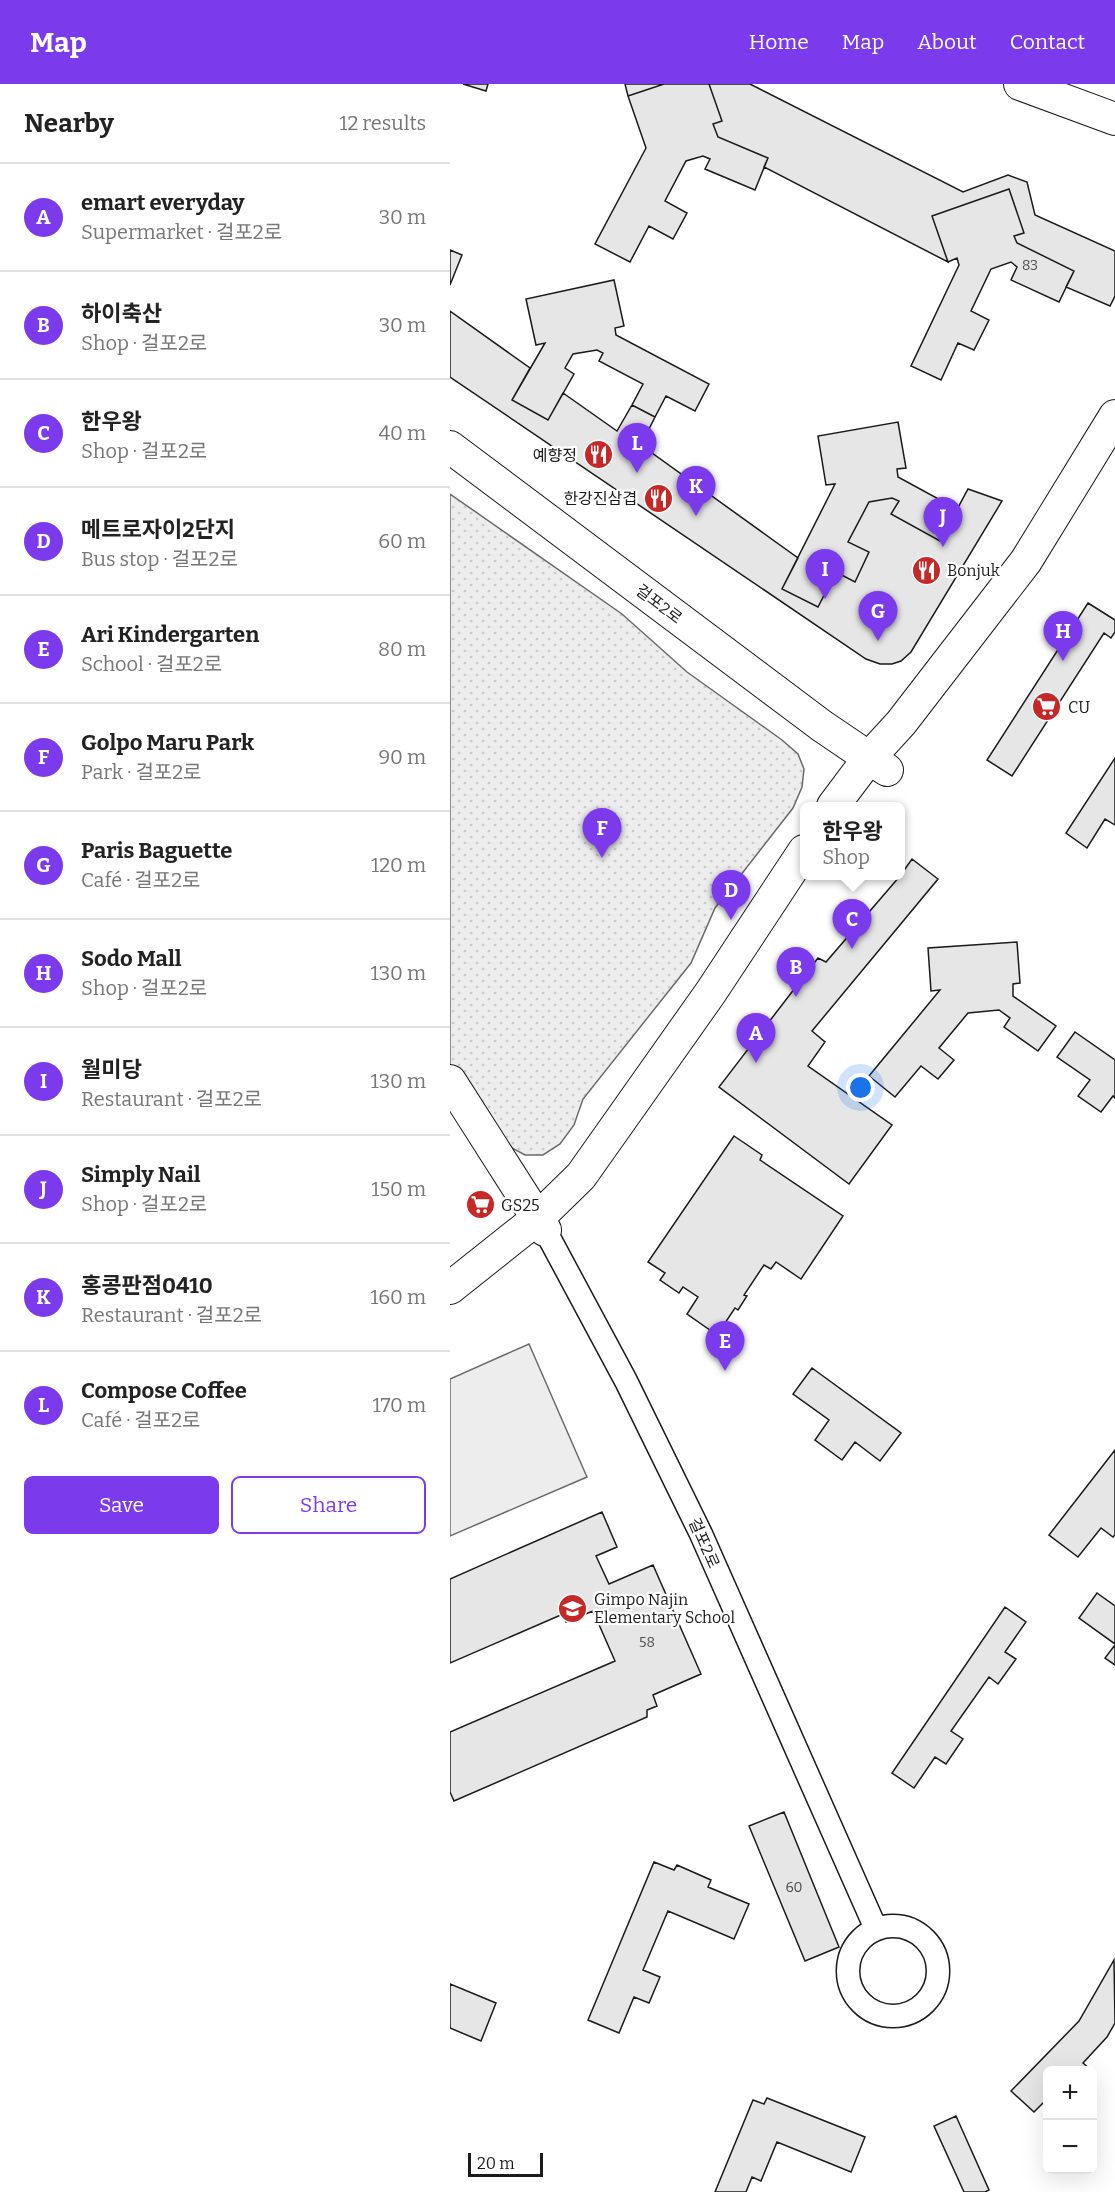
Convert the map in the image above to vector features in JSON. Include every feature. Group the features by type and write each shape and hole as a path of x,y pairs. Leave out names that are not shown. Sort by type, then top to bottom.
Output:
{"street":[{"path":"1020,84 1115,119"},
{"path":"859,802 902,723 1026,561 1115,416"},
{"path":"838,802 878,764 918,732 1034,574 1115,444"},
{"name":"걸포2로","path":"450,447 822,726 878,764"},
{"path":"450,1304 542,1224 581,1176 711,992 800,857"},
{"path":"450,1288 542,1224 563,1217 594,1183 804,880"},
{"name":"걸포2로","path":"450,1081 542,1224 626,1381 701,1534 876,1929"},
{"path":"891,1926 907,1928 921,1936 932,1947 937,1962 938,1977 933,1992 924,2005 910,2013 895,2017 879,2014 865,2007 856,1997 850,1985 848,1972 852,1953 864,1936 876,1929 891,1926"}],"shaded area":[{"path":"450,494 622,614 687,672 782,740 798,754 804,769 802,787 793,808 715,908 691,963 583,1099 574,1125 560,1144 543,1155 525,1155 510,1147 450,1073"},
{"path":"529,1344 587,1477 450,1536 450,1379"}],"building":[{"path":"463,84 488,84 486,91"},
{"path":"625,84 664,84 628,96"},
{"path":"664,84 709,84 722,121 713,124 718,137 768,158 755,190 705,169 710,159 703,156 686,161 665,201 687,213 673,239 649,226 630,262 595,244 646,148 628,96"},
{"path":"709,84 750,84 963,192 1008,175 1027,182 1035,215 1115,251 1115,296 1110,306 1066,287 1074,271 1017,243 1014,236 1024,233 1009,189 932,216 948,262 764,167 768,158 718,137 713,124 722,121"},
{"path":"1009,189 1024,233 1014,236 1017,243 1074,271 1059,302 1011,280 1017,267 1011,262 991,269 971,311 989,320 974,350 958,343 941,380 911,366 959,265 957,258 948,262 932,216"},
{"path":"450,250 462,255 450,285"},
{"path":"614,280 624,326 615,328 616,335 709,384 695,411 666,396 655,417 632,405 643,384 599,361 603,353 597,350 573,354 565,368 574,374 548,420 512,400 545,343 536,345 526,299"},
{"path":"450,311 530,368 512,400 548,420 563,393 617,431 632,405 655,417 641,445 798,558 782,589 818,607 836,572 855,582 869,552 848,542 869,502 892,498 899,501 891,514 940,541 968,489 1002,501 911,652 901,661 880,664 866,659 450,377"},
{"path":"898,422 906,468 897,469 898,477 957,509 940,541 891,514 899,501 892,498 869,502 848,542 869,552 855,582 836,572 818,607 782,589 835,484 826,485 818,436"},
{"path":"1088,603 1115,620 1115,632 1111,638 1104,633 1012,776 987,760"},
{"path":"1115,758 1115,825 1105,819 1087,848 1066,833"},
{"path":"912,859 938,879 812,1031 825,1042 808,1066 892,1125 849,1184 719,1087 818,958 826,962 897,880 905,880 905,869"},
{"path":"1017,942 1020,983 1013,984 1013,996 1056,1026 1038,1051 1004,1027 1010,1018 999,1010 968,1013 939,1048 954,1060 938,1079 921,1066 895,1097 869,1076 940,990 931,991 928,948"},
{"path":"1075,1032 1115,1060 1115,1098 1113,1096 1101,1112 1078,1096 1090,1080 1057,1057"},
{"path":"734,1136 762,1155 760,1160 843,1216 801,1279 776,1262 771,1269 764,1265 744,1295 747,1296 738,1310 735,1308 717,1335 687,1314 698,1297 683,1287 679,1293 660,1280 665,1273 648,1262"},
{"path":"812,1368 901,1433 880,1461 855,1442 842,1460 815,1440 829,1420 793,1394"},
{"path":"1115,1450 1115,1535 1113,1537 1101,1528 1078,1557 1049,1535"},
{"path":"602,1512 617,1547 596,1556 609,1584 653,1565 701,1674 653,1695 657,1706 647,1710 647,1717 454,1801 450,1792 450,1732 615,1661 593,1611 566,1622 563,1614 450,1663 450,1579"},
{"path":"1097,1593 1115,1606 1115,1644 1079,1618"},
{"path":"1005,1607 1026,1622 1005,1652 1016,1659 998,1684 989,1677 951,1731 963,1739 946,1764 935,1757 914,1788 892,1773"},
{"path":"1115,1645 1115,1665 1105,1658"},
{"path":"784,1812 839,1947 805,1961 749,1826"},
{"path":"654,1862 674,1870 677,1865 711,1880 708,1887 749,1904 734,1939 668,1911 643,1970 660,1977 649,2003 634,1997 619,2033 588,2020"},
{"path":"1114,1960 1115,2023 1107,2037 1083,2063 1086,2066 1043,2066 1043,2103 1034,2112 1011,2091 1079,2021"},
{"path":"450,1984 496,2003 481,2041 450,2028"},
{"path":"767,2098 865,2137 851,2172 777,2142 761,2181 752,2177 746,2192 715,2192 753,2100 764,2104"},
{"path":"956,2116 989,2190 985,2192 964,2192 934,2126"}],"place":[{"name":"예향정","path":"598,455"},
{"name":"Compose Coffee","path":"637,473"},
{"name":"한강진삼겹","path":"658,498"},
{"name":"홍콩판점0410","path":"696,516"},
{"name":"Simply Nail","path":"943,547"},
{"name":"Bonjuk","path":"926,570"},
{"name":"월미당","path":"825,599"},
{"name":"Paris Baguette","path":"878,641"},
{"name":"Sodo Mall","path":"1063,661"},
{"name":"CU","path":"1047,707"},
{"name":"Golpo Maru Park","path":"602,858"},
{"name":"메트로자이2단지","path":"731,920"},
{"name":"한우왕","path":"852,949"},
{"name":"하이축산","path":"796,997"},
{"name":"emart everyday","path":"756,1063"},
{"name":"GS25","path":"480,1205"},
{"name":"Ari Kindergarten","path":"725,1371"},
{"name":"Gimpo Najin Elementary School","path":"573,1608"}]}
